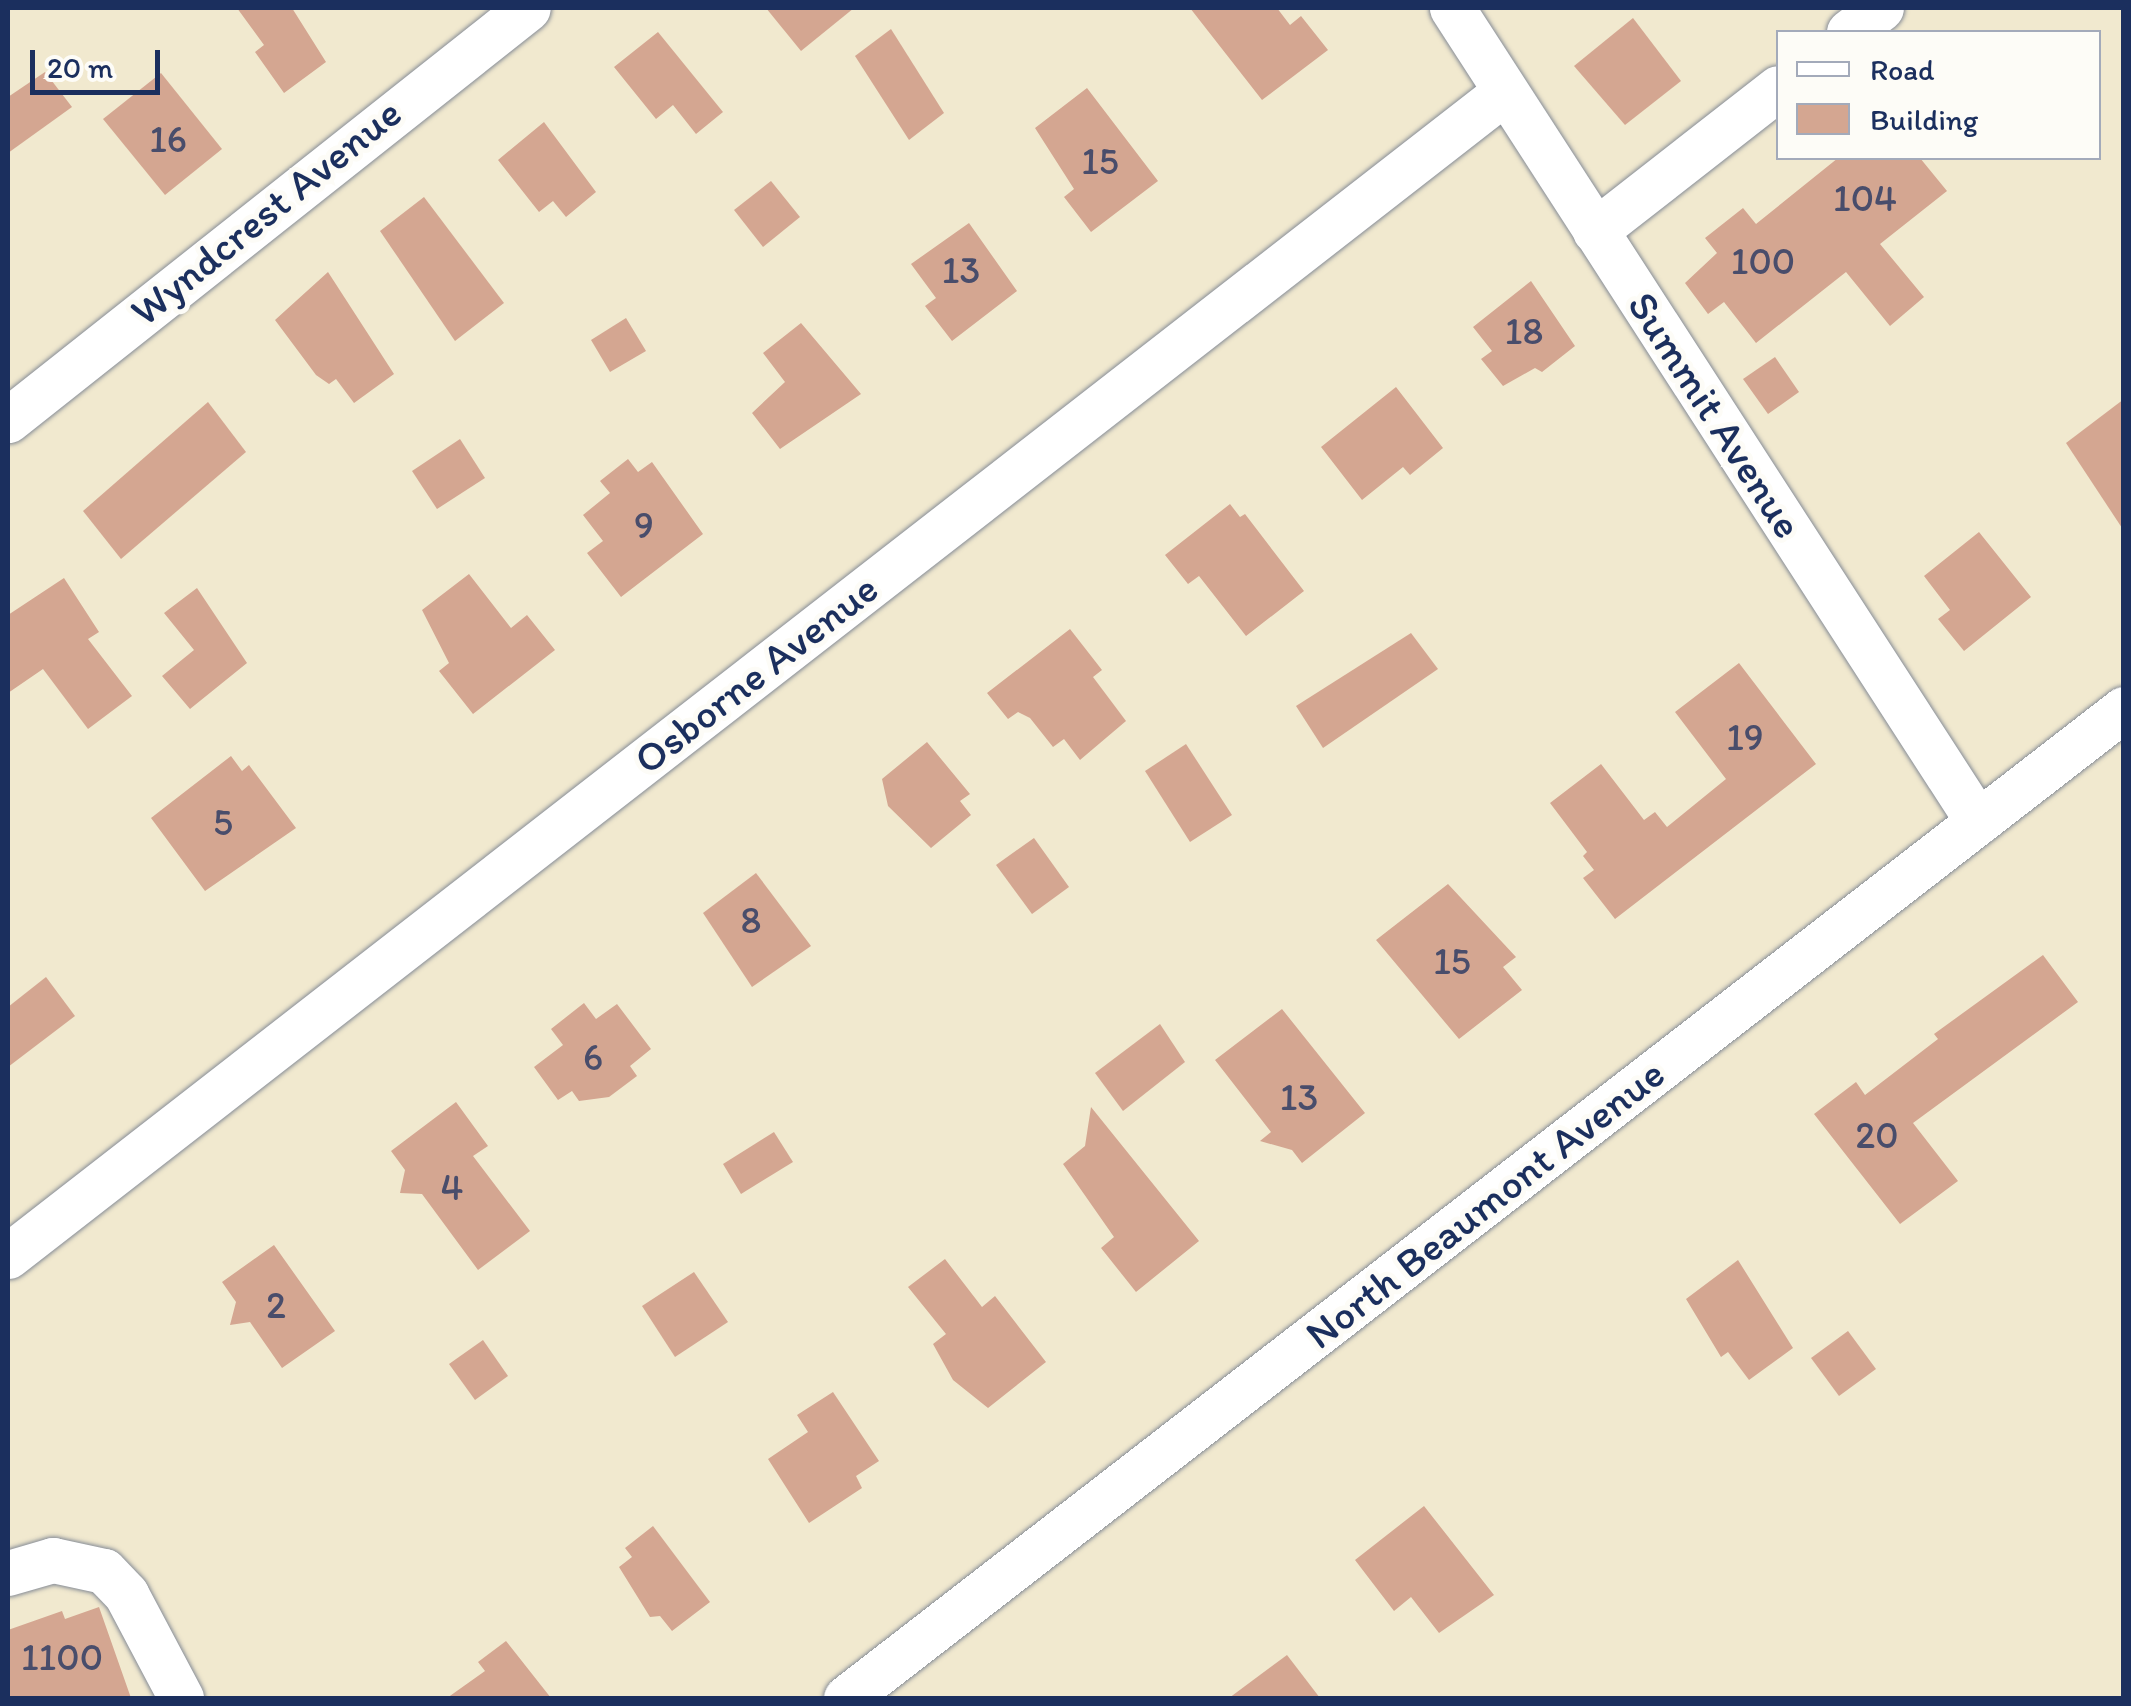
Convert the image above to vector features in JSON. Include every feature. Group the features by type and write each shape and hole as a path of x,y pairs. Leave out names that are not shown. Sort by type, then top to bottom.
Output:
{"street":[{"name":"Wyndcrest Avenue","path":"8,420 528,8"},
{"name":"Summit Avenue","path":"1452,8 1978,822"},
{"path":"1852,30 1881,8"},
{"path":"1596,231 1776,90"},
{"name":"Osborne Avenue","path":"8,1256 1505,92"},
{"name":"North Beaumont Avenue","path":"846,1698 2124,709"},
{"path":"8,1573 53,1560 80,1562 104,1571 126,1594 181,1698"}],"building":[{"path":"237,8 292,8 326,62 284,93 255,52 264,45"},
{"path":"766,8 854,8 801,51"},
{"path":"1190,8 1277,8 1290,25 1301,16 1328,50 1262,100"},
{"path":"1633,18 1681,81 1625,125 1574,66"},
{"path":"891,29 944,113 909,140 855,56"},
{"path":"658,32 723,112 696,134 673,105 656,119 614,67"},
{"path":"45,72 72,107 8,153 8,97"},
{"path":"161,73 222,149 165,195 103,119"},
{"path":"1087,88 1158,181 1091,232 1064,197 1074,189 1035,128"},
{"path":"544,122 596,192 566,217 553,201 539,212 498,160"},
{"path":"1836,160 1922,160 1947,191 1880,244 1924,297 1890,326 1846,272 1756,343 1724,302 1708,314 1685,283 1717,253 1705,238 1743,208 1756,224"},
{"path":"771,181 800,217 763,247 734,210"},
{"path":"424,197 504,303 455,341 380,231"},
{"path":"969,223 1017,291 952,341 925,306 936,298 911,264"},
{"path":"328,272 394,374 354,403 336,379 329,384 316,375 275,320"},
{"path":"1531,281 1575,346 1542,372 1535,368 1503,386 1481,359 1492,351 1473,327"},
{"path":"626,318 646,351 610,372 591,340"},
{"path":"801,323 861,394 780,449 752,413 785,382 763,353"},
{"path":"1775,357 1799,392 1768,414 1743,379"},
{"path":"1396,387 1443,448 1410,475 1403,467 1362,500 1321,447"},
{"path":"2124,399 2124,531 2066,443"},
{"path":"208,402 246,452 121,559 83,511"},
{"path":"460,439 485,478 437,509 412,471"},
{"path":"628,459 638,472 652,462 703,534 621,597 587,553 603,541 583,515 610,493 600,481"},
{"path":"1230,504 1240,517 1245,514 1304,591 1246,636 1199,576 1188,584 1165,555"},
{"path":"1979,532 2031,597 1964,651 1938,619 1950,610 1924,576"},
{"path":"469,574 511,628 527,615 555,650 473,714 439,671 449,663 422,610"},
{"path":"64,578 99,632 88,639 132,696 88,729 43,669 8,693 8,615"},
{"path":"197,588 247,663 190,709 162,676 194,650 164,613"},
{"path":"1070,629 1102,670 1093,677 1126,721 1080,760 1064,739 1053,747 1030,718 1018,712 1008,719 987,693"},
{"path":"1411,633 1438,669 1323,748 1296,706"},
{"path":"1739,663 1816,764 1615,919 1583,878 1594,870 1583,856 1587,852 1550,803 1601,764 1644,820 1655,812 1667,827 1726,779 1675,712"},
{"path":"927,742 970,794 960,801 971,815 931,848 888,806 882,779"},
{"path":"1186,744 1232,815 1190,842 1145,771"},
{"path":"231,756 242,771 249,765 296,828 205,891 151,818"},
{"path":"1034,838 1069,887 1032,914 996,865"},
{"path":"756,873 811,946 752,987 703,913"},
{"path":"1448,884 1516,957 1503,967 1522,990 1459,1039 1376,940"},
{"path":"2043,955 2078,1002 1913,1123 1958,1181 1900,1224 1814,1114 1856,1082 1865,1095 1938,1039 1934,1034"},
{"path":"46,977 75,1016 8,1067 8,1007"},
{"path":"584,1003 596,1019 617,1004 651,1049 630,1066 637,1076 609,1097 579,1101 572,1091 558,1100 534,1067 563,1045 551,1029"},
{"path":"1282,1009 1365,1113 1302,1163 1292,1150 1260,1141 1271,1132 1215,1060"},
{"path":"1160,1024 1185,1062 1123,1111 1095,1073"},
{"path":"456,1102 488,1146 473,1156 530,1231 478,1270 422,1194 400,1193 405,1170 391,1151"},
{"path":"1091,1107 1199,1241 1136,1292 1101,1248 1114,1237 1063,1164 1085,1146"},
{"path":"774,1132 793,1162 741,1194 723,1164"},
{"path":"274,1245 335,1331 282,1368 250,1322 230,1325 236,1302 222,1282"},
{"path":"945,1259 982,1307 995,1296 1046,1362 988,1408 953,1380 933,1344 946,1334 908,1287"},
{"path":"1738,1260 1793,1348 1749,1380 1728,1352 1721,1357 1686,1299"},
{"path":"694,1272 728,1322 675,1357 642,1306"},
{"path":"1848,1331 1876,1369 1839,1396 1811,1358"},
{"path":"483,1340 508,1376 475,1400 449,1364"},
{"path":"833,1392 879,1461 856,1476 862,1488 809,1523 768,1459 808,1432 797,1415"},
{"path":"1424,1506 1494,1595 1439,1633 1411,1597 1394,1611 1355,1560"},
{"path":"653,1526 710,1602 672,1631 660,1616 650,1617 619,1567 632,1557 625,1548"},
{"path":"99,1607 131,1698 8,1698 8,1630 62,1611 65,1619"},
{"path":"506,1641 551,1698 447,1698 485,1671 478,1662"},
{"path":"1287,1655 1320,1698 1229,1698"}]}
